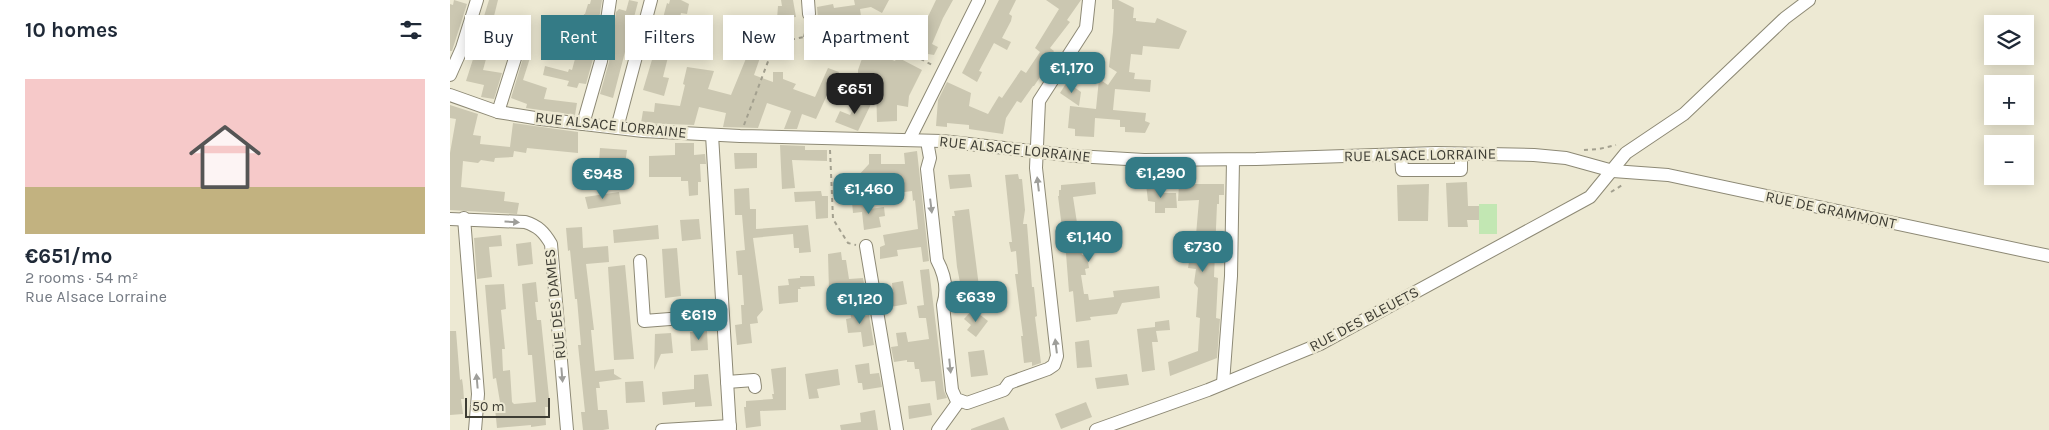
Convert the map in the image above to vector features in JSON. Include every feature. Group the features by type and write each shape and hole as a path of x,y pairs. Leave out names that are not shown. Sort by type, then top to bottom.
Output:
{"street":[{"path":"450,75 462,48 477,0"},
{"path":"583,124 601,61 610,0"},
{"path":"617,128 651,0"},
{"path":"808,0 809,14"},
{"path":"909,140 979,0"},
{"path":"927,141 930,158 927,169 937,260 943,271 946,294 943,305 952,390 959,401 966,403 1004,390 1009,383 1048,369 1056,361 1057,356 1036,168 1040,101 1086,28 1089,0"},
{"name":"RUE DES BLEUETS","path":"1096,430 1223,383 1320,344 1590,197 1626,153 1684,114 1785,18 1809,0"},
{"path":"498,112 515,60"},
{"name":"RUE ALSACE LORRAINE","path":"450,95 498,112 643,131 740,136 963,142 1076,156 1136,160 1233,160 1401,154 1566,158 1613,171"},
{"path":"662,430 730,428 712,135"},
{"path":"1223,383 1232,276 1233,160"},
{"name":"RUE DE GRAMMONT","path":"1613,171 1668,175 2049,256"},
{"path":"464,218 478,394 475,430"},
{"name":"RUE DES DAMES","path":"450,219 464,218 524,222 535,225 544,232 551,244 567,430"},
{"path":"866,246 897,430"},
{"path":"640,261 644,321 722,315"},
{"path":"727,382 754,380 755,387"},
{"path":"938,430 959,401"}],"path":[{"path":"740,136 775,43 804,37 818,45 849,41 893,44 944,71"},
{"path":"830,138 833,219 848,243 866,246"},
{"path":"1606,195 1630,181"}],"green space":[{"path":"1479,204 1497,204 1497,234 1479,234"}],"building":[{"path":"454,0 467,4 452,51 450,51 450,4 453,5"},
{"path":"489,0 498,0 494,15 484,15"},
{"path":"591,0 602,0 600,15 584,15 588,4 590,4"},
{"path":"629,0 638,2 635,15 625,15 625,52 613,98 600,94 609,60 615,60 616,12 619,9 626,11"},
{"path":"670,0 681,0 689,4 687,14 664,15 667,3 669,4"},
{"path":"781,0 793,0 796,17 794,17 794,15 777,15 778,6 782,6"},
{"path":"854,0 889,0 882,13 871,7 860,9 861,15 818,15 817,7 833,4 834,8 855,5"},
{"path":"936,0 953,0 932,44 938,47 934,55 928,54 928,17"},
{"path":"999,0 1016,0 1009,14 1012,16 1011,21 1002,38 1011,42 1007,50 994,43 979,71 982,72 977,82 962,73"},
{"path":"1046,0 1081,0 1067,20 1070,22 1050,48 1054,51 1050,57 1053,58 1021,103 1017,101 1006,118 1003,134 969,129 969,125 947,123 947,127 936,126 938,100 947,82 971,93 969,106 988,114 999,96 1002,98 1021,70 1026,73 1040,52 1035,48 1059,9"},
{"path":"1112,0 1118,0 1134,8 1133,18 1136,18 1136,21 1155,23 1157,18 1187,31 1179,49 1143,46 1142,55 1131,54 1129,72 1135,73 1134,79 1151,80 1150,92 1115,89 1113,110 1146,113 1145,121 1150,123 1145,133 1125,132 1125,127 1120,127 1120,120 1095,118 1094,137 1075,136 1075,129 1068,128 1070,106 1096,109 1099,79 1108,85 1117,72 1109,67 1113,32 1114,9 1112,9"},
{"path":"473,60 486,60 483,70 502,73 494,99 481,97 484,85 466,81"},
{"path":"522,60 529,60 523,80 547,88 544,99 577,103 575,115 526,108 527,104 511,98"},
{"path":"575,60 593,60 586,84 579,83 577,88 567,86 569,81 543,75 545,66 568,72 569,69 572,70"},
{"path":"652,60 667,60 663,77 669,78 664,96 643,90"},
{"path":"745,60 759,60 754,75 773,82 773,72 783,72 783,79 796,84 793,89 815,97 828,68 839,72 832,88 838,90 834,99 827,95 816,119 802,114 797,129 784,129 791,111 767,103 758,128 723,127 726,113 699,107 694,125 641,123 643,111 654,112 655,103 680,106 687,67 714,71 708,89 731,95"},
{"path":"862,60 903,60 922,70 909,96 908,107 897,105 897,121 877,122 876,83 864,78 858,73"},
{"path":"1067,82 1081,92 1079,106 1060,93"},
{"path":"860,97 872,102 858,131 835,122 840,111 850,115"},
{"path":"450,105 478,114 473,135 481,136 480,144 510,147 513,123 578,132 578,153 527,148 526,153 514,151 513,157 495,158 494,162 481,160 478,163 463,161 461,187 505,192 504,201 519,203 517,214 450,210 450,153 456,119 450,118"},
{"path":"675,143 694,143 694,155 705,154 706,164 700,164 701,182 698,182 698,195 689,196 688,181 681,181 681,177 649,177 649,156 675,155"},
{"path":"780,145 805,146 805,150 827,150 827,161 792,160 795,188 782,189"},
{"path":"600,148 627,150 625,165 599,162"},
{"path":"917,151 929,261 923,262 921,247 897,250 898,256 880,259 880,247 885,245 883,235 918,229 915,200 913,201 912,191 897,193 895,176 877,176 877,181 872,181 867,187 857,177 869,164 869,154 881,154 881,164 905,164 904,153"},
{"path":"734,153 757,153 757,168 735,169"},
{"path":"970,174 972,187 950,189 948,175"},
{"path":"1018,174 1019,179 1022,179 1025,210 1023,224 1027,224 1041,363 1032,366 1032,362 1024,363 1021,336 1023,336 1015,274 1018,274 1016,251 1011,252 1009,242 1012,242 1005,175"},
{"path":"1095,182 1096,194 1073,197 1082,255 1087,254 1089,268 1085,269 1086,275 1081,275 1084,294 1088,294 1089,300 1114,297 1113,291 1159,286 1160,298 1122,303 1117,314 1090,317 1091,320 1076,322 1073,291 1069,292 1064,228 1062,228 1058,196 1061,185"},
{"path":"1467,182 1468,206 1479,206 1479,220 1467,220 1468,227 1448,227 1446,183"},
{"path":"1146,184 1159,184 1159,193 1176,193 1177,208 1165,208 1165,213 1155,213 1155,202 1148,201"},
{"path":"1179,184 1224,184 1224,195 1219,195 1219,204 1217,204 1214,277 1218,278 1216,318 1220,319 1217,358 1170,376 1168,362 1198,351 1200,318 1196,317 1198,288 1194,283 1196,269 1188,268 1189,262 1186,262 1188,240 1194,241 1196,235 1199,200 1178,201"},
{"path":"1429,184 1428,221 1398,221 1397,185"},
{"path":"749,188 750,209 756,209 756,229 808,225 811,252 799,253 799,248 794,248 793,234 753,238 763,310 757,317 758,323 750,324 752,343 737,345 735,325 742,324 741,305 744,305 742,275 738,275 736,251 745,250 742,215 735,215 734,189"},
{"path":"821,191 822,196 828,196 828,218 816,219 815,201 795,202 794,192"},
{"path":"619,192 621,204 588,209 585,197"},
{"path":"852,202 870,202 870,209 884,207 885,216 879,217 881,227 864,230 862,212 853,213"},
{"path":"969,209 981,302 964,303 957,267 952,216 955,216 954,211"},
{"path":"699,219 701,239 682,241 680,220"},
{"path":"658,225 659,239 614,243 613,230"},
{"path":"582,227 583,248 608,246 609,262 586,264 594,330 591,330 595,371 614,369 614,374 622,379 599,382 600,388 596,388 598,410 607,410 609,429 603,430 583,430 581,412 585,412 578,345 581,345 577,299 575,299 566,228"},
{"path":"501,235 502,246 489,247 492,277 477,279 474,238"},
{"path":"531,242 533,264 518,266 516,244"},
{"path":"677,248 681,296 665,298 662,249"},
{"path":"841,252 842,260 846,260 849,279 863,278 865,288 854,290 853,287 829,291 828,254"},
{"path":"625,265 634,359 614,360 608,267"},
{"path":"929,269 944,391 947,398 937,400 935,381 921,382 919,369 915,369 914,362 907,362 907,360 894,362 891,347 898,346 896,333 906,332 908,342 929,339 926,318 919,318 917,306 924,305 920,270"},
{"path":"800,276 814,276 815,286 800,287 801,289 798,289 798,302 779,304 778,286 789,285 788,279 800,278"},
{"path":"903,281 907,304 885,308 883,295 893,294 892,283"},
{"path":"536,282 538,302 535,302 537,320 541,320 550,407 545,407 546,425 497,428 495,408 501,408 496,378 493,379 485,285 504,284 506,309 501,310 505,349 502,349 503,371 510,370 512,402 514,404 536,402 532,355 528,355 522,284"},
{"path":"861,304 862,316 869,315 874,345 863,347 861,332 848,333 846,319 851,318 850,306"},
{"path":"973,309 988,321 976,337 967,330 971,325 964,319"},
{"path":"1169,320 1170,330 1156,331 1158,342 1152,342 1155,370 1142,372 1137,329 1155,327 1155,322"},
{"path":"450,331 456,331 460,380 462,379 463,386 464,399 461,399 463,414 450,415"},
{"path":"707,331 708,350 691,351 690,332"},
{"path":"671,333 673,353 661,354 654,370 655,334"},
{"path":"1089,340 1092,367 1077,368 1075,342"},
{"path":"984,350 988,375 971,377 968,352"},
{"path":"869,363 870,374 879,373 882,387 863,390 862,383 858,383 855,365"},
{"path":"786,367 786,410 760,411 761,426 746,428 744,407 746,407 746,401 773,399 771,369"},
{"path":"838,369 840,385 817,389 819,398 809,399 805,374"},
{"path":"708,374 712,406 695,407 695,402 663,405 662,392 694,389 694,375"},
{"path":"1127,374 1129,385 1097,389 1095,378"},
{"path":"643,381 645,402 626,403 625,382"},
{"path":"1086,402 1092,417 1061,429 1055,414"},
{"path":"930,403 932,415 909,419 908,406"},
{"path":"875,410 878,430 841,430 840,425 861,422 860,413"},
{"path":"1004,417 1009,430 971,430 971,429"}]}
